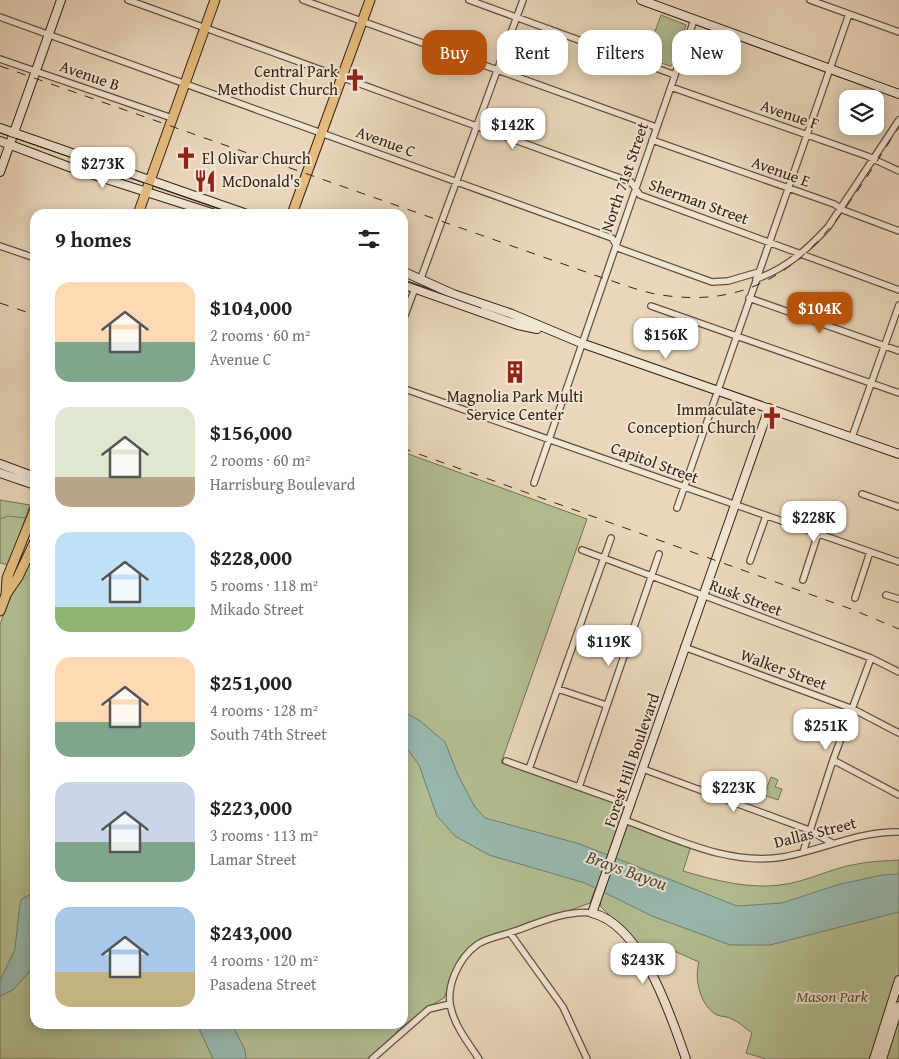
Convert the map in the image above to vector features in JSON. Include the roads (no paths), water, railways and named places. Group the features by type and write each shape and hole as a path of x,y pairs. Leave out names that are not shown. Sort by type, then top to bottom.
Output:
{"main road":[{"path":"0,172 12,133 61,0"},
{"path":"140,209 215,0"},
{"path":"294,209 370,0"},
{"path":"641,0 652,2 694,20 899,94"},
{"path":"0,128 149,182 232,209"},
{"path":"0,141 200,209"},
{"path":"408,273 453,294 512,314 582,343 899,454"},
{"path":"408,286 518,324 556,333"},
{"name":"Forest Hill Boulevard","path":"592,913 769,408"},
{"path":"0,464 30,475"},
{"path":"0,473 30,483"},
{"path":"6,595 7,578 30,522"},
{"path":"0,611 6,595 18,577 30,551"},
{"path":"592,913 607,919 619,928 639,954 660,994 686,1059"},
{"path":"874,1059 899,980"},
{"path":"882,1059 899,1006"}],"street":[{"name":"Sherman Street","path":"128,0 631,182 640,195 770,241 899,290"},
{"path":"303,0 497,70 421,278"},
{"path":"468,0 672,73"},
{"path":"512,30 523,0"},
{"path":"810,0 899,32"},
{"path":"676,508 848,14"},
{"name":"Avenue C","path":"0,17 612,238 618,248 712,282 728,281 758,272"},
{"name":"North 71st Street","path":"690,30 694,20"},
{"name":"Avenue B","path":"0,59 172,118"},
{"path":"511,75 656,128"},
{"name":"North 71st Street","path":"534,483 674,75"},
{"name":"Avenue F","path":"670,87 807,135 899,171"},
{"path":"756,279 772,273 801,254 828,227 899,120"},
{"name":"Avenue E","path":"652,140 788,188 899,231"},
{"path":"0,246 30,256"},
{"path":"408,306 415,288"},
{"path":"749,298 899,351"},
{"path":"852,437 899,305"},
{"path":"651,306 899,393"},
{"name":"Capitol Street","path":"408,390 899,562"},
{"path":"862,494 899,507"},
{"path":"750,561 766,516"},
{"path":"803,580 818,534"},
{"path":"529,769 611,538"},
{"name":"Rusk Street","path":"582,550 871,658 899,672"},
{"path":"855,598 870,552"},
{"path":"579,787 659,554"},
{"path":"886,595 899,599"},
{"name":"Walker Street","path":"684,647 853,709 899,733"},
{"path":"803,852 833,760 871,658"},
{"path":"558,689 606,706"},
{"path":"833,760 899,795"},
{"path":"506,761 629,805"},
{"path":"643,769 810,830 832,843"},
{"name":"Dallas Street","path":"624,820 719,854 765,858 803,852 860,835 899,832"},
{"path":"479,1059 456,1022 450,1004 454,975 463,959 478,944 573,913 592,913"},
{"path":"510,933 563,1007 587,1059"},
{"path":"408,1027 429,1009 450,1004"},
{"path":"372,1059 406,1029"}],"water":[{"name":"Brays Bayou","path":"408,714 419,720 445,742 458,775 475,807 485,818 580,844 737,906 782,903 837,885 882,875 899,874 899,912 770,945 730,945 652,916 585,883 489,855 455,836 437,816 419,765 408,750"},
{"path":"30,895 30,971 13,990 0,996 0,981 15,949 22,899"},
{"path":"199,1029 234,1029 245,1050 246,1059 213,1059"}],"waterway":[{"path":"0,519 8,516 26,518"}],"tram line":[{"path":"0,133 220,209"},
{"path":"408,282 481,308"}],"railway":[{"path":"0,66 407,209"},
{"path":"408,209 644,291 669,296 712,297 749,288 781,272 809,250 834,223 856,193 899,127"},
{"path":"0,303 30,313"},
{"path":"408,450 851,609 899,629"}],"place":[{"name":"Central Park Methodist Church","path":"355,80"},
{"name":"El Olivar Church","path":"186,158"},
{"name":"McDonald's","path":"205,181"},
{"name":"Magnolia Park Multi Service Center","path":"515,372"},
{"name":"Immaculate Conception Church","path":"772,418"}],"park label":[{"name":"Mason Park","path":"832,996"}]}
